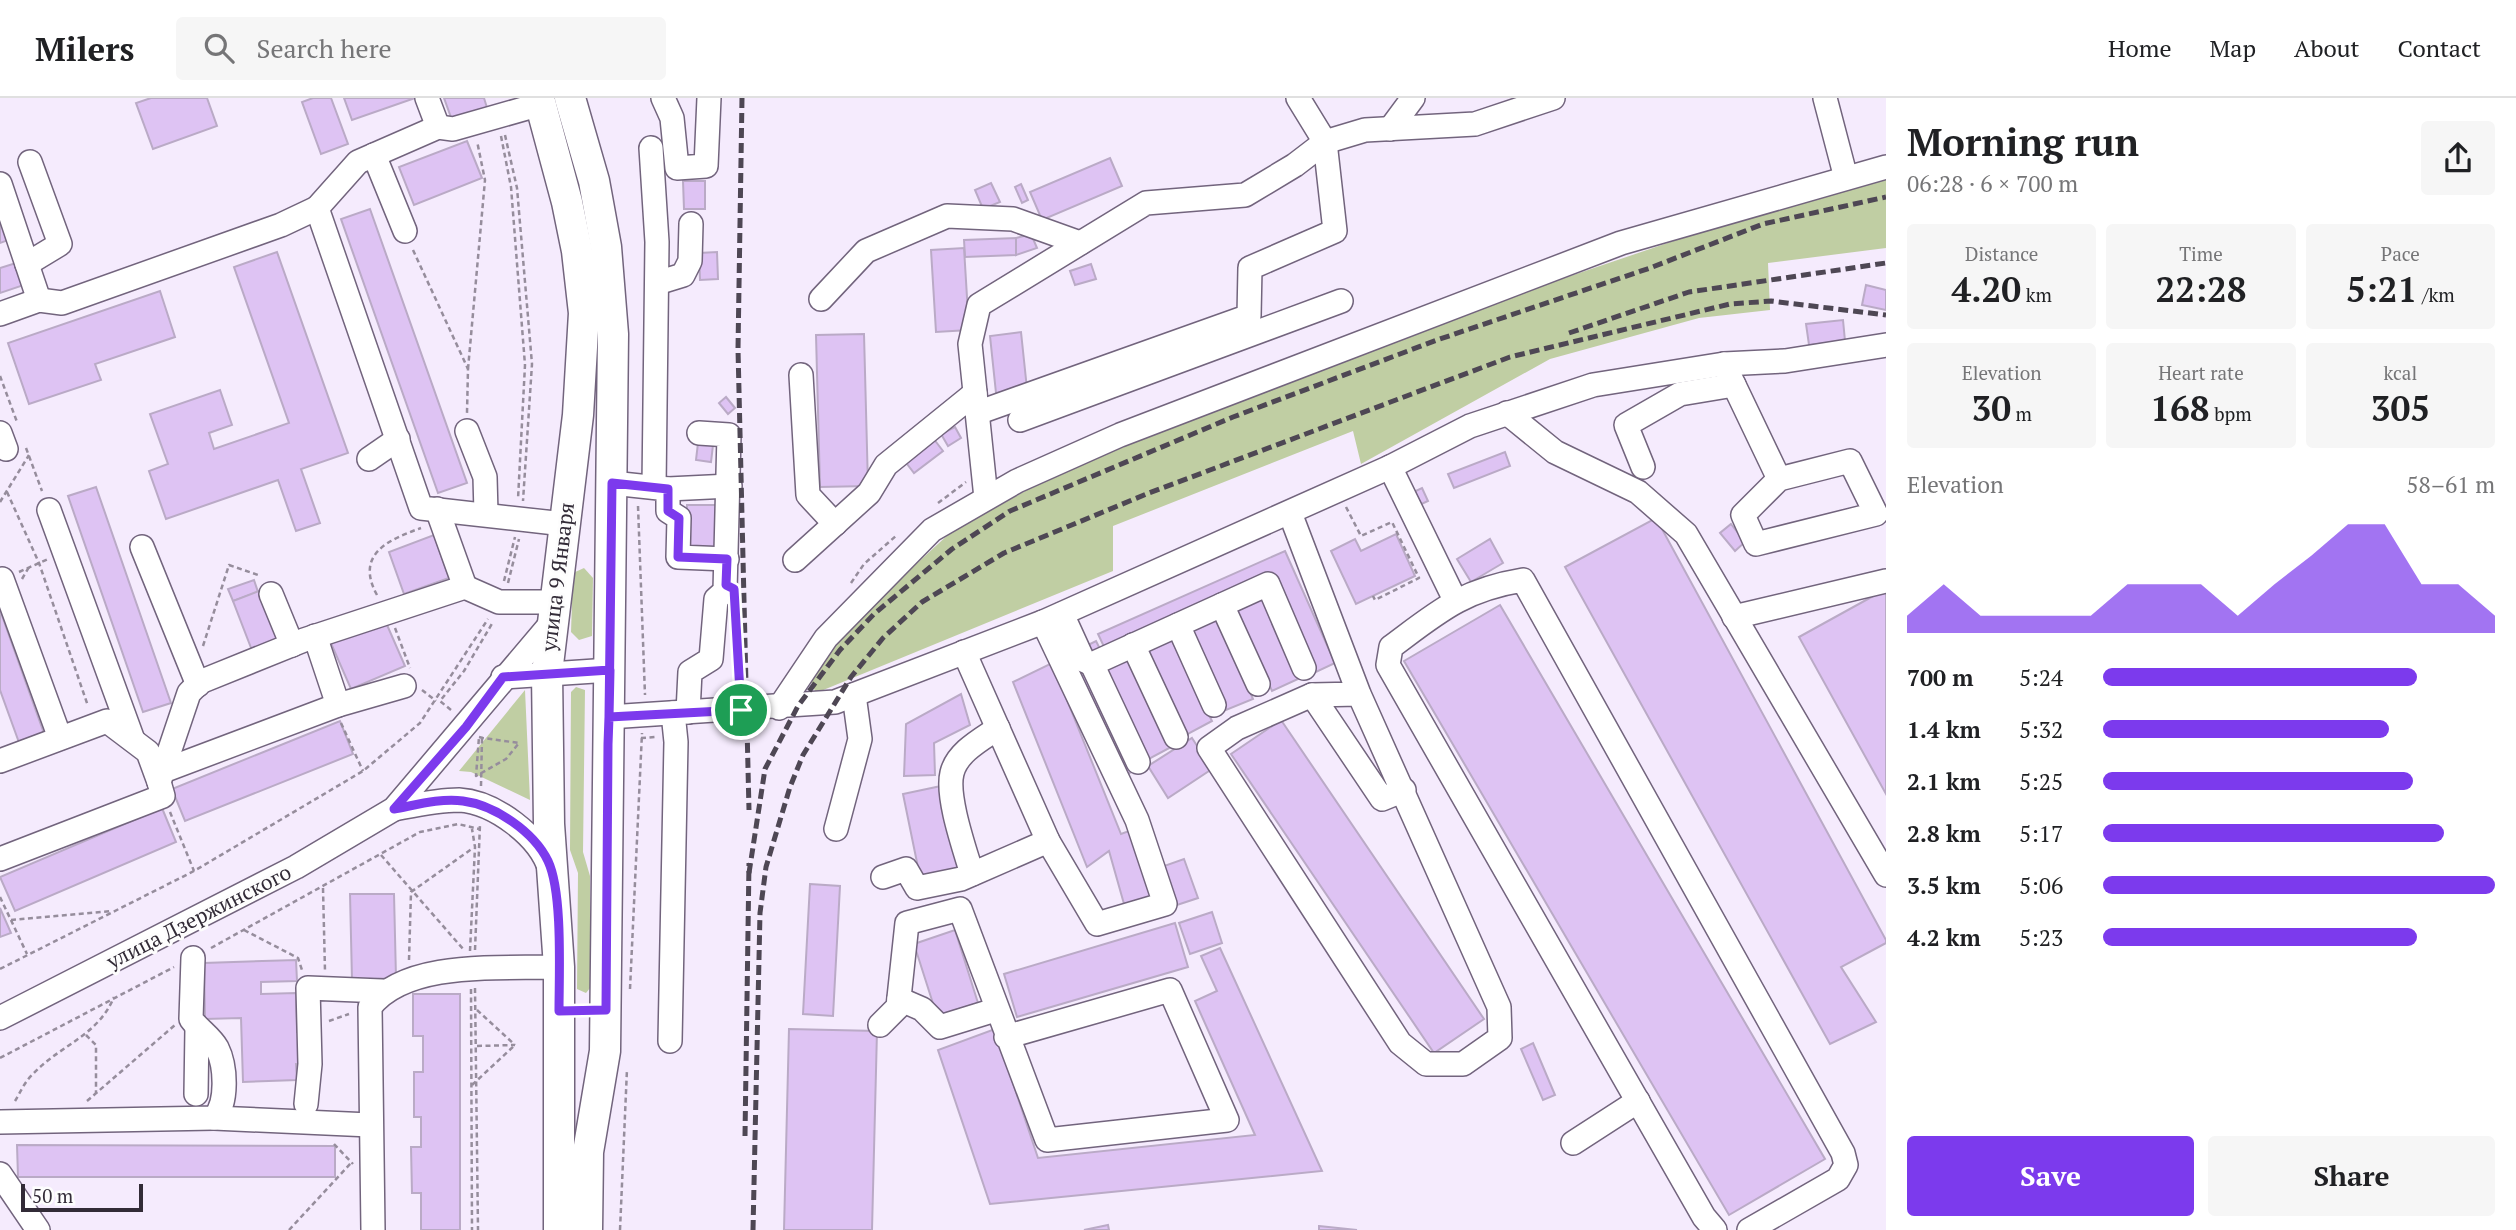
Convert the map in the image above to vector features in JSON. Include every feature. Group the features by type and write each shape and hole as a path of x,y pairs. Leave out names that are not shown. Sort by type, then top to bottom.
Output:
{"main road":[{"path":"570,98 594,181 606,247 613,334 609,717 618,1004 605,1051 589,1152 586,1230"},
{"name":"улица 9 Января","path":"540,101 567,202 577,251 584,313 581,384 547,673 548,824 559,967 559,1230"},
{"path":"559,1011 618,1004"}],"street":[{"path":"427,98 438,127"},
{"path":"663,98 672,118 677,168 706,166 709,98"},
{"path":"1249,326 1250,268 1335,231 1325,142 1298,98"},
{"path":"1390,129 1413,98"},
{"path":"986,498 970,344 979,305 1146,203 1245,195 1295,165 1325,142 1366,131 1475,124 1553,98"},
{"path":"1825,98 1846,178"},
{"path":"0,314 39,300 62,303 281,225 317,208 358,162 438,127 453,129 498,118 540,101"},
{"path":"651,148 661,488 668,511 679,518 678,557 727,559"},
{"path":"374,155 405,230"},
{"path":"27,264 60,244 30,162"},
{"path":"779,708 826,638 932,530 1017,481 1120,435 1621,243 1886,167"},
{"path":"0,184 39,300"},
{"path":"317,208 421,508 439,514 486,513 564,523"},
{"path":"821,299 866,251 947,216 1013,219 1080,243"},
{"path":"657,282 683,275 690,261 691,223"},
{"path":"794,560 869,493 886,465 976,403 1341,302"},
{"path":"1020,420 1249,326"},
{"path":"609,717 779,708 835,702 1053,618 1390,467 1470,426 1593,385 1724,364 1785,361 1886,345"},
{"path":"1724,364 1779,480"},
{"path":"801,375 808,495 835,524"},
{"path":"1643,467 1626,425 1679,394 1734,386"},
{"path":"1507,414 1555,452 1638,492 1686,534 1886,875"},
{"path":"467,430 485,477 486,513"},
{"path":"670,1041 676,742 690,672 711,659 716,599 725,591 726,585 729,435 699,433"},
{"path":"369,459 398,439"},
{"path":"1850,461 1876,513 1756,544 1744,515 1779,480 1850,461"},
{"path":"1390,467 1455,600"},
{"path":"612,483 661,488 730,486"},
{"path":"49,510 133,740"},
{"path":"1290,513 1359,694 1499,1007 1500,1038 1463,1065 1426,1064 1400,1043 1209,748 1237,728 1312,695 1359,694"},
{"path":"439,514 465,587"},
{"path":"142,547 195,680"},
{"path":"2,579 60,738"},
{"path":"1715,1230 1388,665 1391,647 1455,600 1497,584 1523,580 1843,1153 1846,1165 1838,1179 1749,1230"},
{"path":"1734,617 1886,581"},
{"path":"1092,664 1268,584 1304,668"},
{"path":"162,783 195,680 315,636 465,587 499,602 555,611"},
{"path":"271,594 292,645"},
{"path":"1223,605 1258,684"},
{"name":"улица Дзержинского","path":"0,1018 296,867 394,809 466,727 555,611"},
{"path":"1053,618 1083,660 1092,664 1138,762"},
{"path":"964,652 1048,841 1097,924 1165,904 1137,820 1053,618"},
{"path":"1178,625 1214,705"},
{"path":"315,636 336,706"},
{"path":"1133,645 1176,737"},
{"path":"503,677 610,670"},
{"path":"0,858 336,706 408,679"},
{"path":"836,829 860,739 854,695"},
{"path":"1312,695 1382,799 1404,790"},
{"path":"0,761 107,721 148,752 162,783"},
{"path":"972,874 955,813 952,773 965,752 998,728"},
{"name":"улица Дзержинского","path":"394,809 440,801 462,800 480,805 508,819 529,838 548,861 554,883"},
{"path":"883,877 906,869 917,888 972,874 1048,841"},
{"path":"880,1025 898,1007 908,923 960,909 995,1010 1047,1140 1227,1120 1170,989 1006,1037"},
{"path":"193,958 197,1094"},
{"path":"309,1112 309,1028 317,988 376,999 425,974 559,967"},
{"path":"373,1230 370,1135 376,999"},
{"path":"899,999 922,1009 940,1027 995,1010"},
{"path":"194,1020 216,1046 222,1062 223,1105 214,1118"},
{"path":"1573,1143 1638,1101"},
{"path":"1,1122 214,1118 309,1112 370,1135"},
{"path":"0,1174 38,1230"}],"path":[{"path":"0,969 194,871 363,771 420,723 499,602 517,516 525,365 511,187 498,118"},
{"path":"467,430 468,369 485,180 474,124"},
{"path":"405,230 468,369"},
{"path":"0,376 12,438 29,454 49,510"},
{"path":"0,502 29,454"},
{"path":"7,492 39,563 95,726"},
{"path":"408,679 388,612 368,576 374,554 394,538 439,514"},
{"path":"1353,520 1361,536 1392,522 1419,578 1375,600 1373,596"},
{"path":"2,579 64,552"},
{"path":"195,680 229,565 261,576 271,594"},
{"path":"726,585 734,589 741,710"},
{"path":"434,701 440,701"},
{"path":"336,706 363,771"},
{"path":"479,737 483,738 519,743 506,759 475,776 479,737"},
{"path":"618,1004 641,738"},
{"path":"162,783 194,871"},
{"path":"0,1058 114,996 193,958 421,832 458,824 480,829"},
{"path":"381,855 470,957 475,847 472,829"},
{"path":"411,892 475,847"},
{"path":"317,988 323,888"},
{"path":"409,981 411,892"},
{"path":"0,897 27,955"},
{"path":"11,920 114,911"},
{"path":"244,930 298,958 317,988"},
{"path":"469,970 472,1006 472,1230"},
{"path":"1,1122 32,1074 86,1035 107,1014 114,996"},
{"path":"309,1028 376,999"},
{"path":"472,1006 515,1045"},
{"path":"66,1120 194,1020"},
{"path":"86,1035 96,1045 96,1094"},
{"path":"472,1046 515,1045"},
{"path":"472,1085 515,1045"},
{"path":"620,1230 627,1066"},
{"path":"309,1112 372,1183"},
{"path":"289,1230 352,1163 370,1135"}],"green space":[{"path":"1886,174 1886,248 1768,263 1770,310 1699,318 1550,359 1361,464 1353,431 1113,526 1113,571 816,693 810,680 853,622 950,533 1070,466 1503,299 1791,201"},
{"path":"584,568 593,578 592,636 579,640 571,632 573,573"},
{"path":"576,687 585,690 583,852 590,876 590,988 586,993 577,989 578,873 570,850 571,692"},
{"path":"525,690 530,800 471,772 459,771"}],"building":[{"path":"151,98 207,98 217,126 153,149 136,103"},
{"path":"313,98 331,98 348,144 321,154 302,102"},
{"path":"344,98 415,98 352,120"},
{"path":"444,98 484,98 488,111 453,123"},
{"path":"467,141 482,178 414,205 399,167"},
{"path":"1110,158 1122,186 1042,220 1030,192"},
{"path":"683,181 705,181 705,209 684,209"},
{"path":"991,183 1000,202 983,209 975,190"},
{"path":"1021,184 1028,200 1022,203 1015,187"},
{"path":"0,198 14,238 0,243"},
{"path":"370,209 467,483 438,493 341,219"},
{"path":"1031,234 1037,248 1016,255 1016,238"},
{"path":"1016,238 1016,255 965,257 964,240"},
{"path":"964,248 969,330 936,332 931,250"},
{"path":"277,252 348,453 301,469 320,523 296,531 278,480 166,519 149,471 168,464 150,414 220,390 232,425 209,433 214,449 289,423 234,267"},
{"path":"717,252 718,279 700,280 699,253"},
{"path":"16,263 24,285 0,293 0,268"},
{"path":"1091,264 1096,279 1075,285 1070,271"},
{"path":"1866,285 1886,290 1886,310 1862,305"},
{"path":"160,291 175,337 95,364 101,380 29,404 8,343"},
{"path":"1843,320 1845,341 1809,345 1806,324"},
{"path":"1021,332 1027,389 996,393 990,336"},
{"path":"864,334 868,486 820,487 816,335"},
{"path":"726,397 735,408 728,414 719,403"},
{"path":"955,427 961,438 948,446 941,434"},
{"path":"933,438 943,451 914,473 904,460"},
{"path":"698,443 713,445 711,462 696,460"},
{"path":"1505,452 1510,466 1454,488 1448,474"},
{"path":"96,487 171,703 143,712 68,496"},
{"path":"1422,488 1428,501 1413,508 1407,495"},
{"path":"687,505 724,505 723,553 686,552"},
{"path":"1656,518 1886,940 1886,943 1841,967 1876,1022 1830,1044 1565,567"},
{"path":"1731,524 1745,542 1735,551 1720,533"},
{"path":"1396,534 1415,576 1356,604 1331,551 1355,539 1361,551"},
{"path":"434,535 449,578 404,594 389,552"},
{"path":"1490,539 1503,563 1471,582 1457,559"},
{"path":"1285,551 1335,663 1316,672 1273,577 1106,651 1098,634"},
{"path":"254,580 258,592 233,601 228,589"},
{"path":"264,589 284,641 253,653 233,601"},
{"path":"1886,589 1886,794 1799,637"},
{"path":"1262,596 1298,679 1272,691 1236,608"},
{"path":"1500,605 1825,1159 1729,1215 1404,661"},
{"path":"0,610 46,739 21,748 0,690"},
{"path":"1217,615 1253,699 1226,710 1190,627"},
{"path":"384,618 405,666 351,689 330,641"},
{"path":"1168,633 1212,721 1186,735 1142,647"},
{"path":"1096,641 1102,653 1092,658 1086,646"},
{"path":"1128,658 1173,746 1147,760 1103,671"},
{"path":"1052,663 1121,834 1129,831 1154,900 1126,911 1109,851 1087,867 1013,682"},
{"path":"1091,672 1136,770 1123,776 1077,678"},
{"path":"961,694 970,725 934,743 935,775 904,776 906,724"},
{"path":"1281,720 1484,1019 1434,1053 1231,754"},
{"path":"340,721 353,754 185,821 172,789"},
{"path":"1192,738 1212,769 1168,798 1148,766"},
{"path":"941,786 959,874 921,882 903,794"},
{"path":"162,808 176,842 15,911 0,877"},
{"path":"1184,859 1198,898 1177,905 1164,866"},
{"path":"810,884 840,886 833,1016 803,1014"},
{"path":"350,894 394,894 396,978 352,980"},
{"path":"0,908 11,933 0,937"},
{"path":"1212,912 1222,943 1190,954 1179,923"},
{"path":"1175,923 1188,967 1017,1017 1004,974"},
{"path":"955,930 978,1003 937,1016 914,944"},
{"path":"1220,948 1322,1171 990,1204 938,1050 995,1029 1038,1158 1255,1135 1195,1001 1217,991 1201,956"},
{"path":"296,960 297,981 261,982 261,994 296,993 297,1032 308,1032 309,1064 296,1064 297,1080 243,1082 241,1018 205,1019 204,963"},
{"path":"413,994 460,994 460,1230 421,1230 421,1193 412,1193 411,1147 421,1147 421,1117 414,1117 414,1072 423,1072 423,1036 413,1036"},
{"path":"789,1029 877,1031 872,1230 784,1230"},
{"path":"1533,1043 1555,1095 1543,1100 1521,1049"},
{"path":"17,1145 335,1146 335,1177 18,1177"},
{"path":"1108,1225 1109,1230 1084,1230"},
{"path":"1319,1226 1357,1230 1319,1230"}],"railway":[{"path":"742,98 738,349 749,810"},
{"path":"749,873 765,769 798,706 840,650 874,614 952,549 1010,511 1233,417 1437,340 1650,268 1763,224 1886,197"},
{"path":"1569,333 1689,292 1886,263"},
{"path":"753,1230 760,913 766,867 790,787 803,755 851,677 883,638 922,602 1004,553 1149,493 1510,357 1730,304 1771,301 1886,315"},
{"path":"745,1136 749,863"}],"route":[{"path":"741,710 609,717 610,670 547,673 503,677 466,727 394,809 462,800 480,805 508,819 529,838 548,861 554,883 559,1011 606,1010 608,744 609,717 612,483 668,489 668,511 679,518 678,557 727,559 726,585 734,589 741,710"}]}
